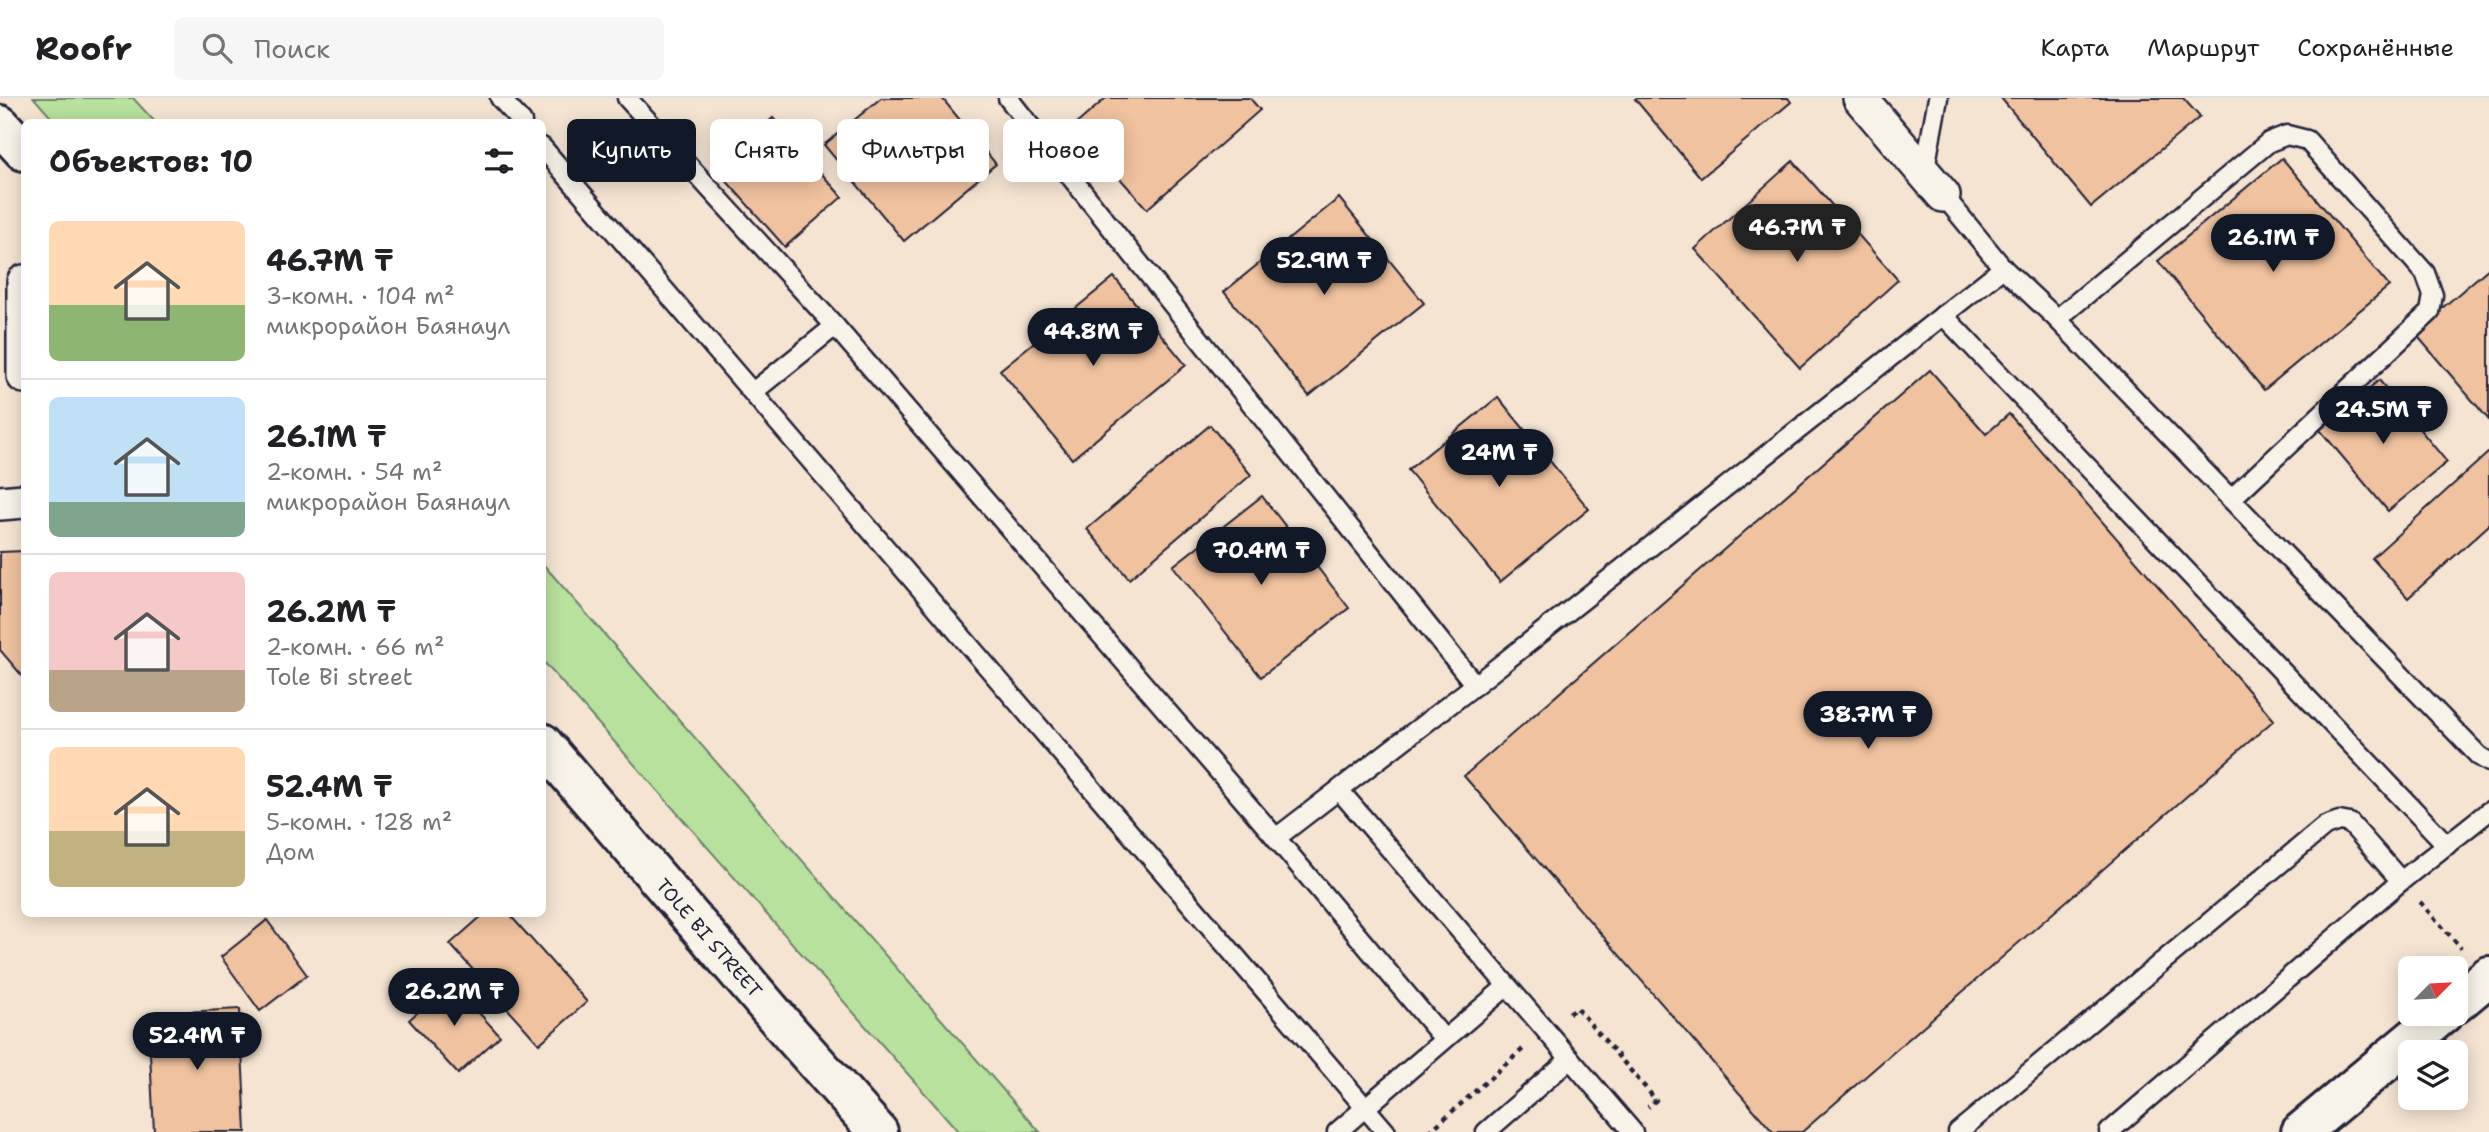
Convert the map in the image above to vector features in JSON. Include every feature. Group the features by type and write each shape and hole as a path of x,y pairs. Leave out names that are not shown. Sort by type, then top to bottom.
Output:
{"street":[{"path":"1860,98 1933,185"},
{"path":"0,125 21,148"},
{"path":"0,503 21,501"},
{"name":"TOLE BI STREET","path":"546,748 878,1132"},
{"path":"2468,993 2488,977"},
{"path":"2301,1132 2428,1026"}],"lane":[{"path":"500,98 519,119"},
{"path":"627,98 835,326 1276,838 1444,1040"},
{"path":"1008,98 1475,685"},
{"path":"1938,98 1933,185 2003,268 2057,319 2470,746 2489,762"},
{"path":"2057,319 2269,142 2287,135 2307,140 2425,273 2433,295 2430,312 2231,499"},
{"path":"546,152 1386,1132"},
{"path":"1276,838 1475,685 2003,268"},
{"path":"1943,315 2447,845"},
{"path":"753,392 835,326"},
{"path":"1339,790 1633,1132"},
{"path":"2109,1132 2401,881 2489,811"},
{"path":"1958,1132 2325,826 2339,821 2350,823 2401,881"},
{"path":"1337,1132 1507,985"},
{"path":"1486,1132 1570,1059"}],"path":[{"path":"2401,881 2488,977"},
{"path":"1559,1019 1577,1008 1656,1100 1641,1112"},
{"path":"1429,1132 1532,1040"}],"green space":[{"path":"34,98 133,98 152,119 52,119"},
{"path":"546,568 1040,1132 959,1132 546,664"}],"building":[{"path":"881,98 942,98 959,119 856,119"},
{"path":"1106,98 1250,98 1260,110 1147,209 1123,182 1124,119 1082,119"},
{"path":"1788,98 1791,102 1701,178 1635,99"},
{"path":"2001,98 2183,98 2200,117 2091,207"},
{"path":"837,134 837,161 824,145"},
{"path":"989,155 996,164 989,170"},
{"path":"2282,158 2389,286 2264,390 2158,261"},
{"path":"1793,161 1898,280 1800,368 1695,249"},
{"path":"823,175 842,197 785,247 727,182 823,182"},
{"path":"855,182 974,182 904,241"},
{"path":"1339,198 1424,303 1309,396 1224,292"},
{"path":"2489,268 2489,420 2414,332"},
{"path":"1114,277 1186,365 1072,459 1000,370"},
{"path":"1930,370 1986,434 2009,414 2274,720 1802,1132 1773,1132 1464,776"},
{"path":"2379,380 2447,462 2388,511 2320,430"},
{"path":"1498,397 1589,509 1500,582 1408,470"},
{"path":"1210,425 1251,475 1129,579 1087,529"},
{"path":"2489,452 2489,525 2408,598 2372,558"},
{"path":"1262,496 1349,608 1261,677 1173,566"},
{"path":"21,551 21,674 0,650 0,552"},
{"path":"481,917 512,917 587,1002 539,1044 450,944"},
{"path":"267,920 307,975 260,1011 221,957"},
{"path":"451,982 500,1036 458,1074 409,1020"},
{"path":"240,1009 246,1132 154,1132 148,1014"}]}
